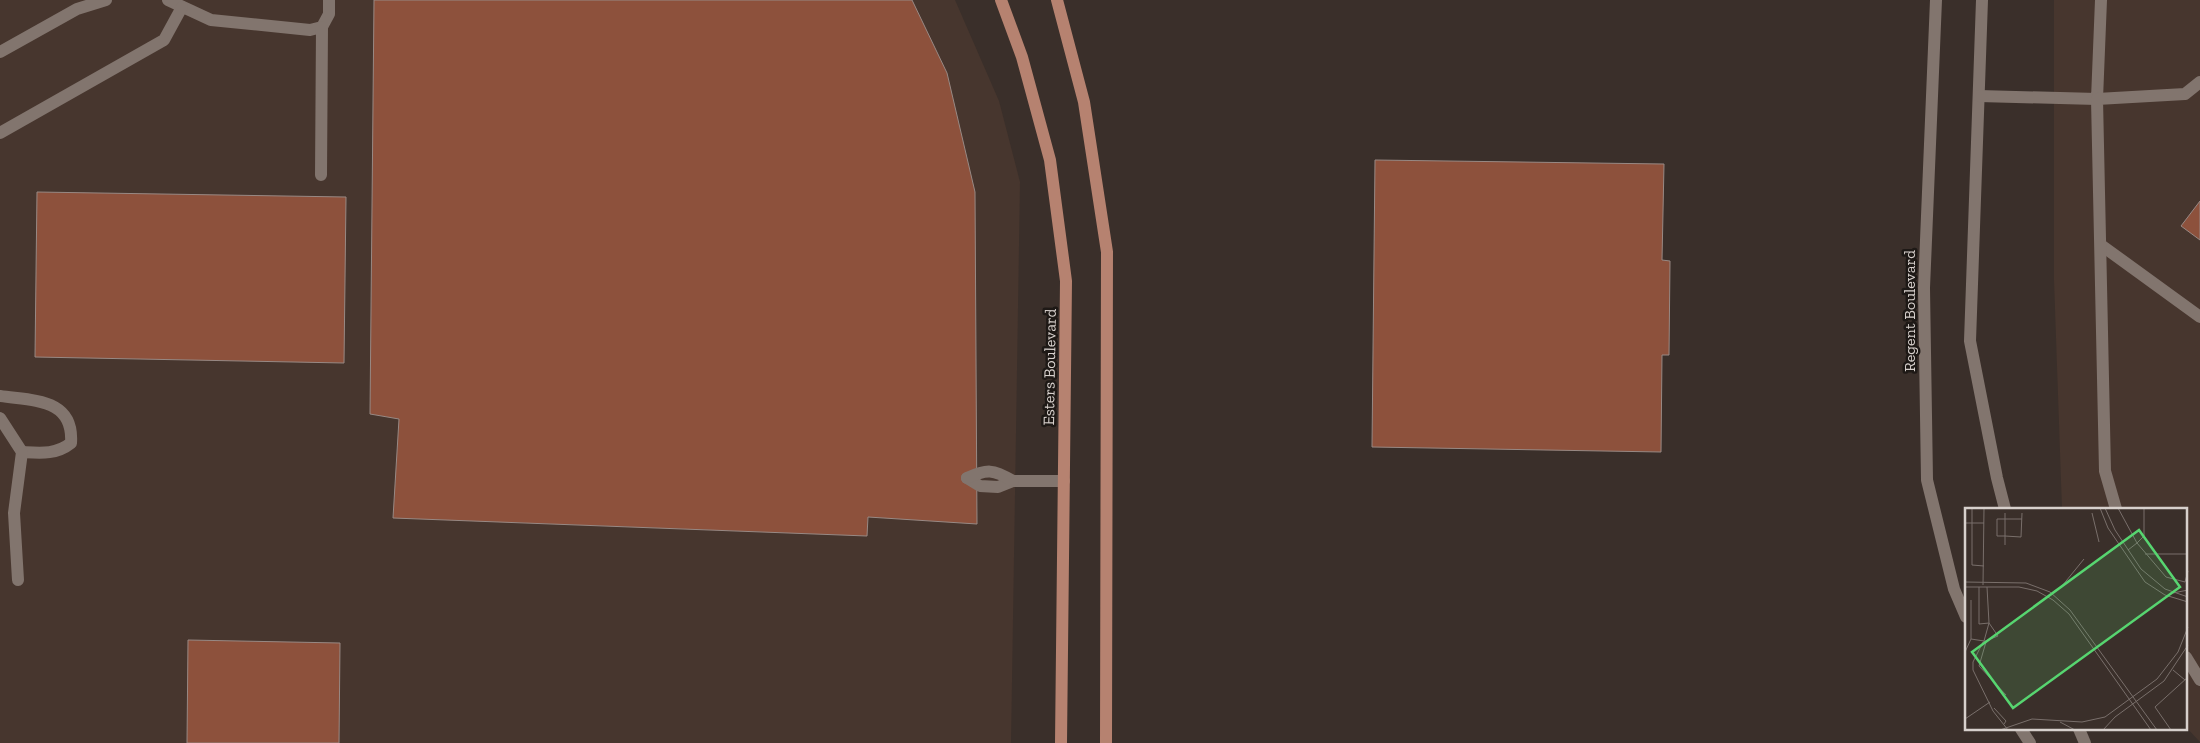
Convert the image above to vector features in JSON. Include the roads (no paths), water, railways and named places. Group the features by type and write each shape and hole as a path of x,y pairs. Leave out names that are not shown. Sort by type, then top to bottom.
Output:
{"main road":[{"name":"Esters Boulevard","path":"1001,0 1022,57 1050,160 1066,281 1061,743"},
{"path":"1057,0 1084,102 1107,252 1106,743"}],"street":[{"path":"0,52 77,9 106,0"},
{"path":"168,0 212,20 310,30 322,27"},
{"path":"320,175 322,27 329,14 329,0"},
{"name":"Regent Boulevard","path":"1936,0 1924,288 1927,480 1954,589 1965,615"},
{"path":"1982,0 1970,341 1996,478 2005,508"},
{"path":"2101,0 2098,99 2105,471 2116,508"},
{"path":"0,133 164,40 182,7"},
{"path":"1979,96 2098,99 2185,94 2200,82"},
{"path":"2101,246 2200,317"},
{"path":"0,396 47,403 61,410 68,419 72,429 70,443 63,450 46,453 22,452"},
{"path":"0,418 22,452 14,513 18,580"},
{"path":"1013,481 1064,481"},
{"path":"2188,660 2200,680"},
{"path":"2022,730 2030,743"},
{"path":"2079,730 2085,743"}]}
